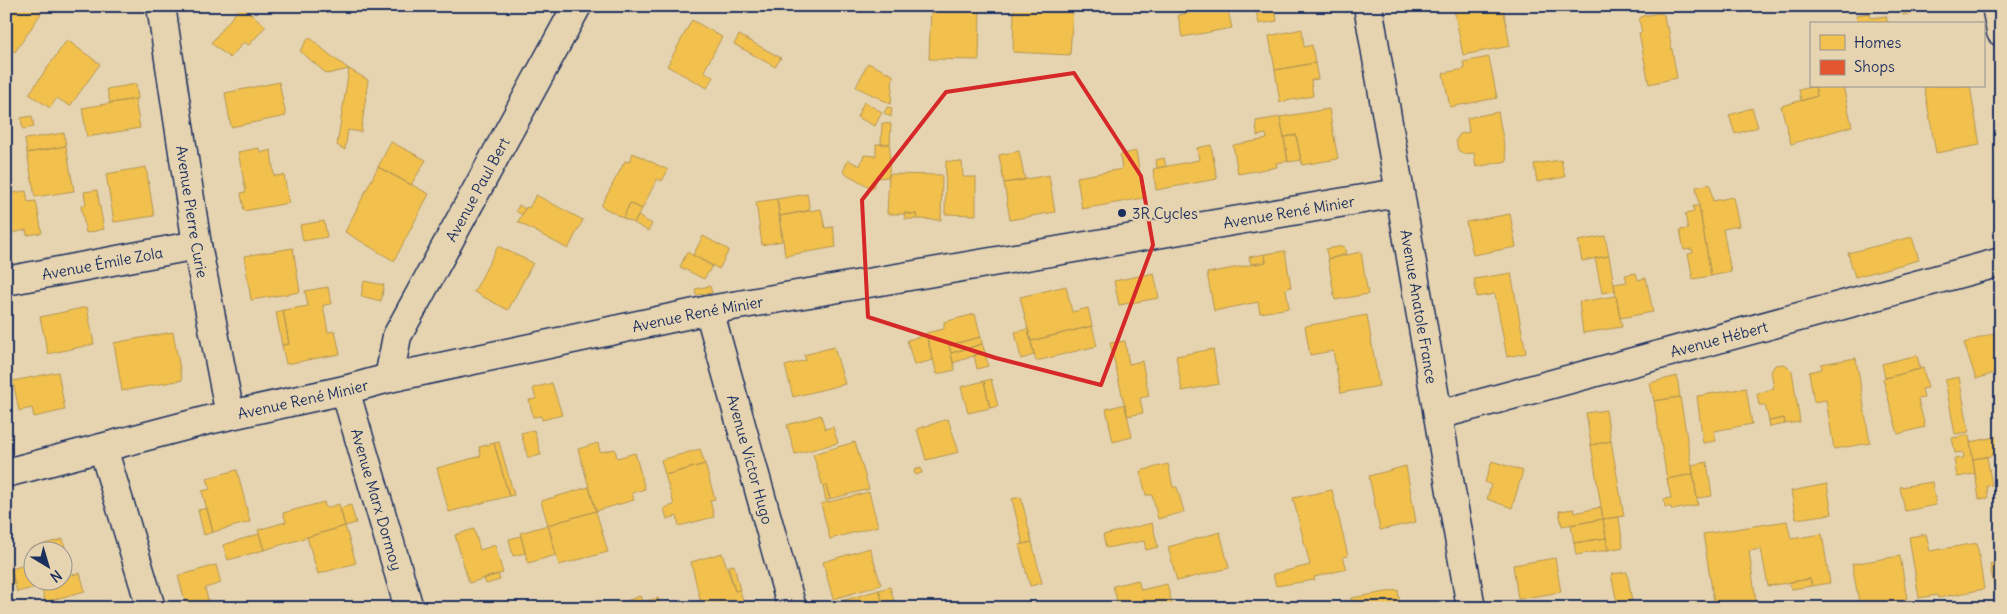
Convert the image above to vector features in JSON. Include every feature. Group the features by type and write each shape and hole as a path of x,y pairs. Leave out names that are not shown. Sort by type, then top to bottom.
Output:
{"street":[{"name":"Avenue Pierre Curie","path":"161,6 197,245 230,415"},
{"name":"Avenue Paul Bert","path":"390,378 397,336 577,6"},
{"name":"Avenue Anatole France","path":"1368,6 1398,193 1470,608"},
{"path":"1996,6 2001,32"},
{"name":"Avenue René Minier","path":"6,473 230,415 345,390 390,378 708,310 1398,193"},
{"name":"Avenue Émile Zola","path":"6,282 197,245"},
{"name":"Avenue Hébert","path":"1438,415 2001,262"},
{"name":"Avenue Victor Hugo","path":"708,310 792,608"},
{"name":"Avenue Marx Dormoy","path":"345,390 409,608"},
{"path":"103,448 151,608"}],"highlighted area":[{"path":"1074,73 1141,176 1153,245 1101,385 996,358 868,317 862,200 946,92"}],"building: Homes":[{"path":"6,6 34,6 42,12 15,52 6,46"},
{"path":"241,6 266,26 249,45 244,42 230,58 211,43"},
{"path":"931,6 980,8 979,60 929,59"},
{"path":"1014,6 1052,6 1051,9 1073,10 1070,55 1013,52"},
{"path":"1183,6 1227,6 1232,28 1182,37 1178,15 1185,14"},
{"path":"1468,6 1503,6 1510,46 1463,55 1454,9"},
{"path":"1901,6 1930,6 1931,10 1903,15"},
{"path":"1275,8 1277,21 1259,24 1256,11"},
{"path":"1660,13 1664,15 1666,28 1668,27 1677,78 1649,84 1639,33 1642,32 1639,20 1642,16"},
{"path":"1870,13 1871,18 1886,16 1888,22 1857,22 1856,15"},
{"path":"692,20 722,37 704,71 713,77 707,88 667,66"},
{"path":"1302,29 1304,47 1312,45 1315,63 1275,70 1269,36"},
{"path":"739,35 781,58 775,67 734,44"},
{"path":"309,37 349,69 327,74 300,51"},
{"path":"67,40 100,64 70,106 57,98 50,108 29,94"},
{"path":"1489,57 1497,98 1450,107 1443,73 1465,69 1463,62"},
{"path":"868,63 893,75 891,104 856,87"},
{"path":"1315,63 1318,79 1311,80 1313,96 1280,102 1275,70"},
{"path":"349,69 368,80 361,132 348,130 345,150 337,145"},
{"path":"279,82 286,116 231,127 225,93"},
{"path":"136,84 138,99 110,103 107,89"},
{"path":"1815,88 1817,96 1801,101 1799,90"},
{"path":"1815,88 1843,88 1852,126 1791,144 1781,106 1817,96"},
{"path":"1924,88 1970,88 1980,145 1936,153"},
{"path":"135,99 140,128 87,137 82,108"},
{"path":"864,102 882,112 875,126 857,117"},
{"path":"887,107 892,108 891,117 884,113"},
{"path":"1752,108 1758,127 1735,134 1729,115"},
{"path":"1329,109 1338,159 1302,165 1296,135 1284,137 1280,117"},
{"path":"1498,112 1507,161 1476,167 1474,153 1464,154 1458,150 1456,140 1460,134 1469,132 1467,118"},
{"path":"32,116 34,127 23,129 21,118"},
{"path":"1280,117 1288,161 1276,163 1277,167 1238,174 1233,145 1267,139 1266,134 1257,136 1256,121"},
{"path":"882,123 891,124 890,144 881,144"},
{"path":"64,133 66,146 27,153 25,139"},
{"path":"1296,135 1301,160 1288,162 1284,137"},
{"path":"391,142 426,160 411,185 378,167"},
{"path":"876,144 890,144 889,177 877,178 873,189 843,172 848,160 860,166 864,155 876,156"},
{"path":"1211,145 1217,179 1156,190 1153,169 1199,160 1197,148"},
{"path":"66,146 74,191 35,197 27,153"},
{"path":"259,148 260,153 271,150 274,176 284,175 289,203 244,211 241,193 246,192 238,152"},
{"path":"1019,151 1025,180 1004,183 999,155"},
{"path":"1136,151 1144,198 1082,209 1077,177 1122,169 1120,155"},
{"path":"633,153 668,170 662,181 657,179 642,209 630,203 623,218 601,206 625,161 629,162"},
{"path":"1164,158 1166,166 1157,168 1156,160"},
{"path":"1561,160 1565,177 1537,182 1534,164"},
{"path":"946,161 962,162 963,177 976,177 976,215 945,214"},
{"path":"146,167 154,216 114,222 106,174"},
{"path":"378,167 429,194 394,261 345,232"},
{"path":"889,174 942,175 941,220 917,219 916,214 887,214"},
{"path":"1049,175 1055,212 1010,220 1004,183"},
{"path":"1710,184 1713,201 1733,197 1739,226 1723,229 1731,272 1711,276 1696,187"},
{"path":"97,190 104,229 86,233 81,206 86,205 84,192"},
{"path":"26,191 28,202 36,201 42,233 27,235 26,230 7,234 6,194"},
{"path":"807,194 810,210 780,216 777,199"},
{"path":"536,195 583,220 568,249 518,222 526,207 529,208"},
{"path":"777,199 782,241 762,245 756,202"},
{"path":"630,203 642,209 634,223 623,218"},
{"path":"519,205 525,209 522,215 516,211"},
{"path":"1693,206 1699,206 1711,276 1693,279 1688,254 1693,253 1692,249 1684,250 1680,230 1688,229 1685,214 1694,212"},
{"path":"821,209 825,228 833,227 836,247 785,256 780,216"},
{"path":"904,213 916,214 917,219 905,219"},
{"path":"1510,214 1516,247 1473,255 1466,222"},
{"path":"638,216 652,224 648,231 634,223"},
{"path":"324,221 327,237 303,241 300,225"},
{"path":"703,236 729,250 719,269 693,255"},
{"path":"1605,236 1609,256 1582,261 1578,241"},
{"path":"1912,237 1919,260 1855,277 1848,253"},
{"path":"498,246 533,263 508,310 474,292"},
{"path":"1344,246 1346,254 1328,259 1326,249"},
{"path":"293,248 300,292 251,300 244,256"},
{"path":"1285,251 1291,287 1286,289 1289,308 1260,313 1258,302 1214,311 1207,273 1266,262 1265,254"},
{"path":"687,252 712,266 704,279 680,267"},
{"path":"1361,252 1368,294 1335,300 1328,259"},
{"path":"1265,254 1266,262 1251,264 1249,257"},
{"path":"1609,256 1615,291 1602,293 1595,258"},
{"path":"1154,273 1159,298 1119,305 1114,281"},
{"path":"1511,273 1526,353 1507,357 1495,294 1477,297 1474,279"},
{"path":"1636,273 1638,280 1646,278 1653,312 1620,318 1614,284 1627,282 1625,275"},
{"path":"364,281 384,285 381,301 361,296"},
{"path":"710,286 712,293 696,295 695,289"},
{"path":"1066,286 1072,312 1088,308 1092,326 1031,341 1020,297"},
{"path":"328,287 331,304 323,305 328,332 335,331 340,354 286,364 282,345 289,344 283,310 308,306 305,291"},
{"path":"1616,296 1622,327 1583,333 1579,302"},
{"path":"87,307 94,344 48,354 40,317"},
{"path":"283,310 289,344 282,345 276,312"},
{"path":"975,314 981,337 949,345 955,370 937,374 926,333 944,329 944,322"},
{"path":"1367,315 1379,386 1341,393 1333,351 1310,355 1305,326"},
{"path":"1092,326 1097,346 1036,361 1031,341"},
{"path":"1028,329 1034,355 1021,359 1015,332"},
{"path":"2001,331 2001,371 1976,379 1964,343"},
{"path":"173,332 182,380 122,391 114,343"},
{"path":"926,335 933,360 914,365 907,340"},
{"path":"981,337 982,344 951,353 949,345"},
{"path":"1125,341 1129,364 1142,361 1149,396 1140,398 1143,413 1127,416 1110,343"},
{"path":"982,344 985,352 953,363 951,353"},
{"path":"834,347 845,384 793,397 785,366 806,360 804,355"},
{"path":"1213,349 1219,384 1182,391 1176,356"},
{"path":"985,352 988,366 977,369 974,355"},
{"path":"1917,355 1920,369 1885,378 1882,364"},
{"path":"1856,358 1870,443 1834,449 1826,400 1814,402 1809,372 1822,369 1821,364"},
{"path":"1785,364 1792,371 1800,422 1785,424 1784,418 1769,421 1765,405 1759,405 1757,394 1774,388 1771,372 1775,365"},
{"path":"1923,368 1928,388 1922,389 1924,398 1918,399 1925,427 1898,434 1883,379"},
{"path":"58,372 65,410 34,417 32,408 19,411 13,381"},
{"path":"1677,376 1680,397 1654,401 1650,383"},
{"path":"1959,377 1969,432 1955,434 1945,380"},
{"path":"991,379 998,406 990,408 984,381"},
{"path":"984,381 990,408 968,413 961,387"},
{"path":"552,383 562,415 542,420 541,416 533,417 529,400 536,399 533,388"},
{"path":"1746,388 1752,424 1714,431 1716,441 1703,443 1697,396"},
{"path":"1680,397 1693,474 1667,479 1654,401"},
{"path":"1125,404 1132,437 1113,442 1106,409"},
{"path":"1606,410 1611,441 1591,445 1586,413"},
{"path":"821,415 825,429 833,427 838,443 795,454 787,425"},
{"path":"1784,418 1785,424 1770,427 1769,421"},
{"path":"948,419 959,452 926,460 917,429"},
{"path":"534,430 541,455 528,458 521,433"},
{"path":"1969,435 1975,474 1957,477 1954,459 1964,458 1963,452 1955,453 1952,438"},
{"path":"2001,436 2001,454 1973,459 1970,442"},
{"path":"1611,441 1624,516 1603,519 1591,445"},
{"path":"499,442 514,495 509,496 494,443"},
{"path":"855,442 869,489 830,499 826,486 823,487 813,454"},
{"path":"494,443 509,496 449,512 437,468 481,456 479,447"},
{"path":"598,443 600,452 615,449 617,458 635,453 645,489 632,493 634,500 596,511 578,449"},
{"path":"700,449 705,464 665,475 661,460"},
{"path":"1987,457 1992,485 1987,486 1988,498 1979,499 1973,459"},
{"path":"1492,461 1523,471 1512,508 1487,499 1491,485 1485,482"},
{"path":"1707,462 1712,496 1697,498 1692,465"},
{"path":"705,464 715,499 710,500 714,517 679,526 677,516 667,519 664,508 674,505 665,475"},
{"path":"1168,464 1173,487 1177,487 1184,512 1158,519 1152,495 1146,495 1140,471"},
{"path":"1406,466 1416,522 1380,530 1369,476"},
{"path":"921,468 922,473 915,475 914,470"},
{"path":"237,470 250,522 213,532 202,491 210,489 207,478"},
{"path":"1693,474 1698,505 1672,510 1671,507 1665,507 1664,499 1671,498 1667,479"},
{"path":"1932,482 1936,505 1905,511 1900,487"},
{"path":"1827,484 1832,514 1796,519 1791,491"},
{"path":"826,486 830,499 826,501 823,487"},
{"path":"589,487 596,511 548,525 541,501"},
{"path":"1332,490 1348,556 1343,557 1347,569 1314,577 1315,580 1276,586 1273,574 1310,565 1293,498"},
{"path":"869,492 878,526 830,539 821,504"},
{"path":"1021,497 1032,542 1023,544 1012,499"},
{"path":"324,502 326,508 339,504 345,526 264,550 258,530 286,522 283,513"},
{"path":"351,505 356,523 345,526 340,508"},
{"path":"1601,507 1603,519 1562,526 1559,511 1574,509 1575,513"},
{"path":"207,508 213,532 204,535 198,510"},
{"path":"596,511 608,552 559,565 548,525"},
{"path":"1619,517 1623,547 1608,550 1603,519"},
{"path":"1603,519 1606,538 1574,543 1571,525"},
{"path":"1787,521 1791,539 1822,534 1830,583 1812,586 1810,579 1768,586 1761,549 1749,551 1757,608 1715,608 1703,534"},
{"path":"1152,523 1158,547 1146,550 1144,541 1106,548 1103,535"},
{"path":"548,525 556,555 528,563 520,533"},
{"path":"345,526 356,563 318,574 307,537"},
{"path":"474,529 480,550 495,545 503,573 469,583 455,535"},
{"path":"1220,532 1229,568 1177,581 1168,547"},
{"path":"259,534 264,550 228,560 223,545"},
{"path":"1926,534 1930,551 1977,543 1984,589 1938,598 1937,595 1919,598 1909,537"},
{"path":"521,536 525,553 513,556 509,539"},
{"path":"1606,538 1608,550 1576,555 1574,543"},
{"path":"63,539 64,542 52,542"},
{"path":"1032,542 1042,583 1030,586 1019,545"},
{"path":"870,548 881,585 833,599 823,562"},
{"path":"722,553 735,591 740,590 745,608 702,608 691,562"},
{"path":"1900,556 1907,599 1860,608 1852,564"},
{"path":"6,557 15,584 6,586"},
{"path":"1555,558 1561,592 1518,599 1513,565"},
{"path":"2001,562 2001,574 1992,576 1990,564"},
{"path":"216,565 221,583 205,588 210,608 187,608 178,576"},
{"path":"734,565 740,590 735,591 728,566"},
{"path":"22,566 22,591 17,592 11,569"},
{"path":"1627,572 1632,601 1617,603 1611,574"},
{"path":"80,573 85,591 45,602 42,592 72,592 72,575"},
{"path":"498,574 500,580 486,584 484,578"},
{"path":"2001,574 2001,589 1995,590 1992,576"},
{"path":"1810,579 1812,586 1791,589 1790,582"},
{"path":"1138,580 1141,590 1167,584 1173,608 1119,608 1113,586"},
{"path":"890,587 894,601 883,604 879,590"},
{"path":"2000,589 2001,596 1996,597 1995,590"},
{"path":"879,590 883,604 889,603 890,608 839,608 838,602"},
{"path":"1398,590 1400,608 1352,608 1351,598"},
{"path":"640,596 642,601 630,605 629,600"},
{"path":"658,598 661,608 606,608 606,606 629,600 630,605"},
{"path":"1705,601 1706,608 1670,608"},
{"path":"1264,603 1265,608 1230,608"}],"building: Shops":[{"path":"1617,601 1618,608 1564,608 1595,602 1596,605"}],"place":[{"name":"3R Cycles","path":"1122,213"}]}
